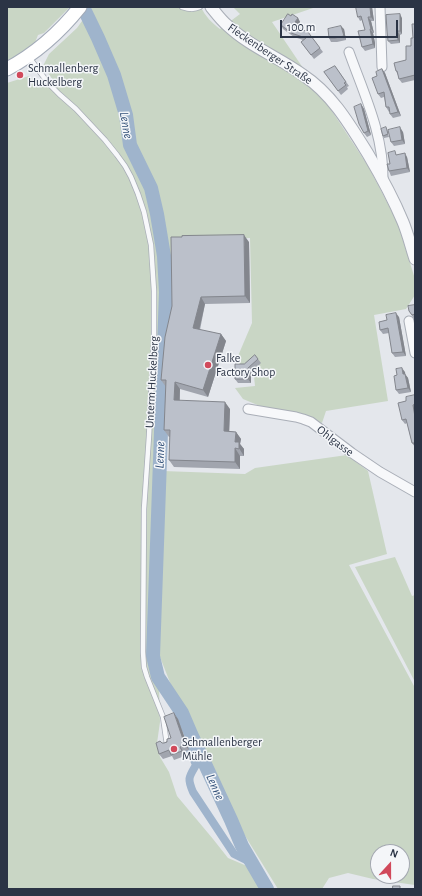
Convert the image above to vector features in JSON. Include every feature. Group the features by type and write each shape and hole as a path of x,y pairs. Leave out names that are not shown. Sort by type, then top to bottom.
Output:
{"main road":[{"path":"7,69 28,56 46,42 71,19 80,7"}],"street":[{"name":"Fleckenberger Straße","path":"211,7 227,25 237,33 303,74 325,93 342,113 383,180 403,222 415,259"},
{"path":"380,7 382,67"},
{"name":"Fleckenberger Straße","path":"349,52 375,124 383,163 383,180"},
{"path":"409,322 415,353"},
{"name":"Ohlgasse","path":"248,409 296,417 311,422 357,457 415,492"}],"lane":[{"path":"182,7 195,9 200,7"},
{"name":"Unterm Huckelberg","path":"28,56 48,83 76,109 105,140 121,161 131,177 138,194 144,212 151,245 154,291 154,337 144,509 143,652 144,667 147,677 163,717 167,745"}],"green space":[{"path":"7,7 70,7 44,33 38,35 34,45 7,63"},
{"path":"92,7 201,7 209,19 220,29 240,14 233,7 316,7 272,22 368,166 397,221 415,279 415,295 406,309 374,315 388,401 326,411 322,423 306,416 260,406 243,399 235,388 255,386 253,367 235,363 252,323 250,238 172,241 172,293 165,388 163,471 245,474 255,468 347,455 368,471 387,554 349,565 415,686 415,885 408,884 410,884 410,844 370,844 370,878 348,873 329,878 322,889 278,889 205,771 158,652 160,722 157,743 160,757 169,772 177,796 228,858 261,872 271,889 7,889 7,83 29,76 44,87 53,80 43,66 49,54 77,28"},
{"path":"395,557 412,596 415,595 415,682 355,567"}],"building":[{"path":"356,7 370,7 371,17 368,17 373,44 362,47 358,31 365,30 361,16 358,17"},
{"path":"288,14 291,16 292,14 298,18 294,26 308,32 320,48 311,55 301,42 306,38 291,33 281,25"},
{"path":"400,14 400,31 397,31 398,40 388,41 386,15"},
{"path":"412,24 415,24 415,75 399,79 394,63 406,60 406,46 411,46 411,38 413,38"},
{"path":"341,26 344,36 329,38 328,29"},
{"path":"335,66 346,82 344,83 346,85 338,91 324,72"},
{"path":"382,69 398,112 390,114 389,107 386,107 384,92 378,94 372,78 377,76 376,72"},
{"path":"361,104 368,131 364,133 359,124 354,107"},
{"path":"386,127 388,134 383,136 381,129"},
{"path":"400,127 402,140 391,142 388,130"},
{"path":"395,151 396,155 405,153 407,168 389,171 387,164 390,164 388,153"},
{"path":"244,235 245,296 201,297 193,328 221,334 203,390 175,382 174,400 225,402 224,431 236,432 235,442 239,442 239,449 235,448 235,462 169,460 170,430 164,430 166,380 161,380 165,337 172,306 171,237"},
{"path":"415,305 415,314 412,315 408,306"},
{"path":"396,313 403,352 392,353 388,328 380,330 379,322 387,320 386,315"},
{"path":"255,355 258,359 248,368 248,379 235,379 235,364 244,364"},
{"path":"402,368 408,388 396,390 394,376 397,375 396,369"},
{"path":"415,395 415,404 413,405 415,417 415,447 414,443 412,443 406,419 402,420 398,403 406,401 406,397"},
{"path":"174,713 185,745 180,747 182,751 171,755 169,750 159,754 156,743 160,741 162,743 167,742 167,739 171,738 164,717"},
{"path":"393,886 400,886 400,889 393,889"}],"waterway":[{"name":"Lenne","path":"83,7 114,75 126,115 130,145 151,188 164,256 166,292 153,656 158,677 182,713 242,846 267,889"},
{"path":"191,734 188,745 196,765 189,780 193,792 234,854 252,863"}],"place":[{"name":"Schmallenberg Huckelberg","path":"20,75"},
{"name":"Falke Factory Shop","path":"208,365"},
{"name":"Schmallenberger Mühle","path":"174,749"}]}
